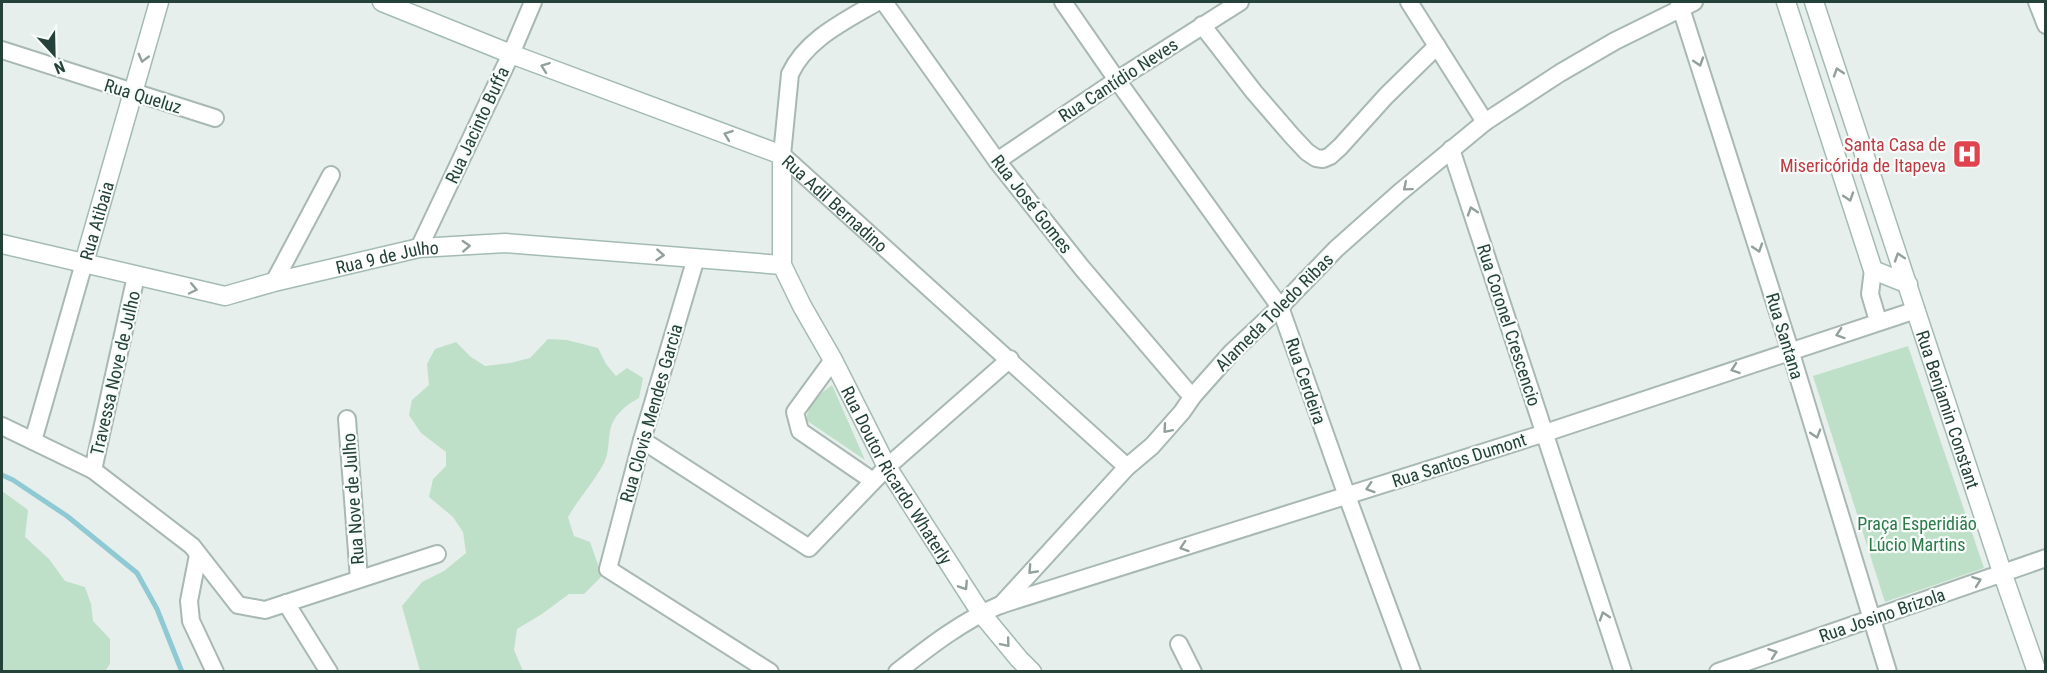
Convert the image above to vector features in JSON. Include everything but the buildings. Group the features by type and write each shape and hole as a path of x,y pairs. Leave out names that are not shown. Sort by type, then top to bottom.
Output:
{"main road":[{"name":"Rua Atibaia","path":"84,263 159,2"},
{"name":"Rua Adil Bernadino","path":"382,2 511,54 782,155"},
{"path":"1786,2 1873,270 1908,284"},
{"name":"Rua Benjamin Constant","path":"1814,2 2037,672"},
{"path":"782,155 782,265"},
{"name":"Rua 9 de Julho","path":"2,244 225,296 274,282 419,248 505,243 782,265"},
{"name":"Rua Doutor Ricardo Whaterly","path":"782,265 887,467 981,613 1032,672"}],"street":[{"name":"Rua Jacinto Buffa","path":"419,248 511,54 533,2"},
{"path":"782,155 790,74 795,63 832,29 877,2"},
{"name":"Rua José Gomes","path":"884,2 997,161 1082,268 1193,396"},
{"name":"Rua Cerdeira","path":"1063,2 1280,307 1412,672"},
{"name":"Rua Cantídio Neves","path":"997,161 1117,80 1240,2"},
{"path":"1409,2 1485,122"},
{"path":"2037,2 2046,25"},
{"name":"Alameda Toledo Ribas","path":"897,672 928,647 981,613 1000,605 1127,467 1152,446 1232,352 1280,307 1336,249 1451,149 1485,122 1587,57 1685,3"},
{"name":"Rua Santana","path":"1685,3 1888,672"},
{"path":"1202,25 1254,92 1292,136 1307,152 1316,158 1323,159 1340,147 1386,96 1437,46"},
{"name":"Rua Queluz","path":"2,50 215,118"},
{"name":"Rua Coronel Crescencio","path":"1451,149 1623,672"},
{"name":"Rua Adil Bernadino","path":"782,155 1127,467"},
{"path":"274,282 331,175"},
{"name":"Rua Clovis Mendes Garcia","path":"696,258 642,440 608,569 770,672"},
{"name":"Rua Atibaia","path":"33,441 84,263"},
{"path":"1873,270 1870,294 1878,321"},
{"name":"Travessa Nove de Julho","path":"93,470 136,276"},
{"name":"Rua Santos Dumont","path":"1000,605 1545,433 1916,309"},
{"path":"642,440 809,548 887,467 1010,359"},
{"path":"833,360 795,412 800,431 873,481"},
{"name":"Rua Nove de Julho","path":"347,419 359,579"},
{"path":"2,426 93,470 192,546 238,605 265,610 437,554"},
{"path":"198,555 189,601 191,621 215,672"},
{"name":"Rua Josino Brizola","path":"1718,672 2046,558"},
{"path":"286,603 329,672"},
{"path":"1179,644 1193,672"}],"green space":[{"path":"548,339 567,340 598,348 606,364 616,376 627,368 643,378 639,398 621,411 614,420 604,463 568,517 574,536 590,542 602,576 584,594 569,594 517,629 514,650 523,671 420,671 402,606 422,582 444,571 466,553 463,532 453,517 429,497 433,479 446,466 446,452 421,433 409,415 412,400 429,385 427,364 435,349 456,342 471,357 485,366 530,358"},
{"name":"Praça Esperidião Lúcio Martins","path":"1908,346 1984,568 1885,602 1813,376"},
{"path":"832,385 865,460 806,420 815,400"},
{"path":"2,491 28,510 25,537 49,559 65,581 85,587 91,604 93,621 110,639 110,664 105,671 2,671"}],"waterway":[{"path":"2,475 67,516 137,573 157,609 182,672"}],"place":[{"name":"Santa Casa de Misericórida de Itapeva","path":"1967,154"}]}
